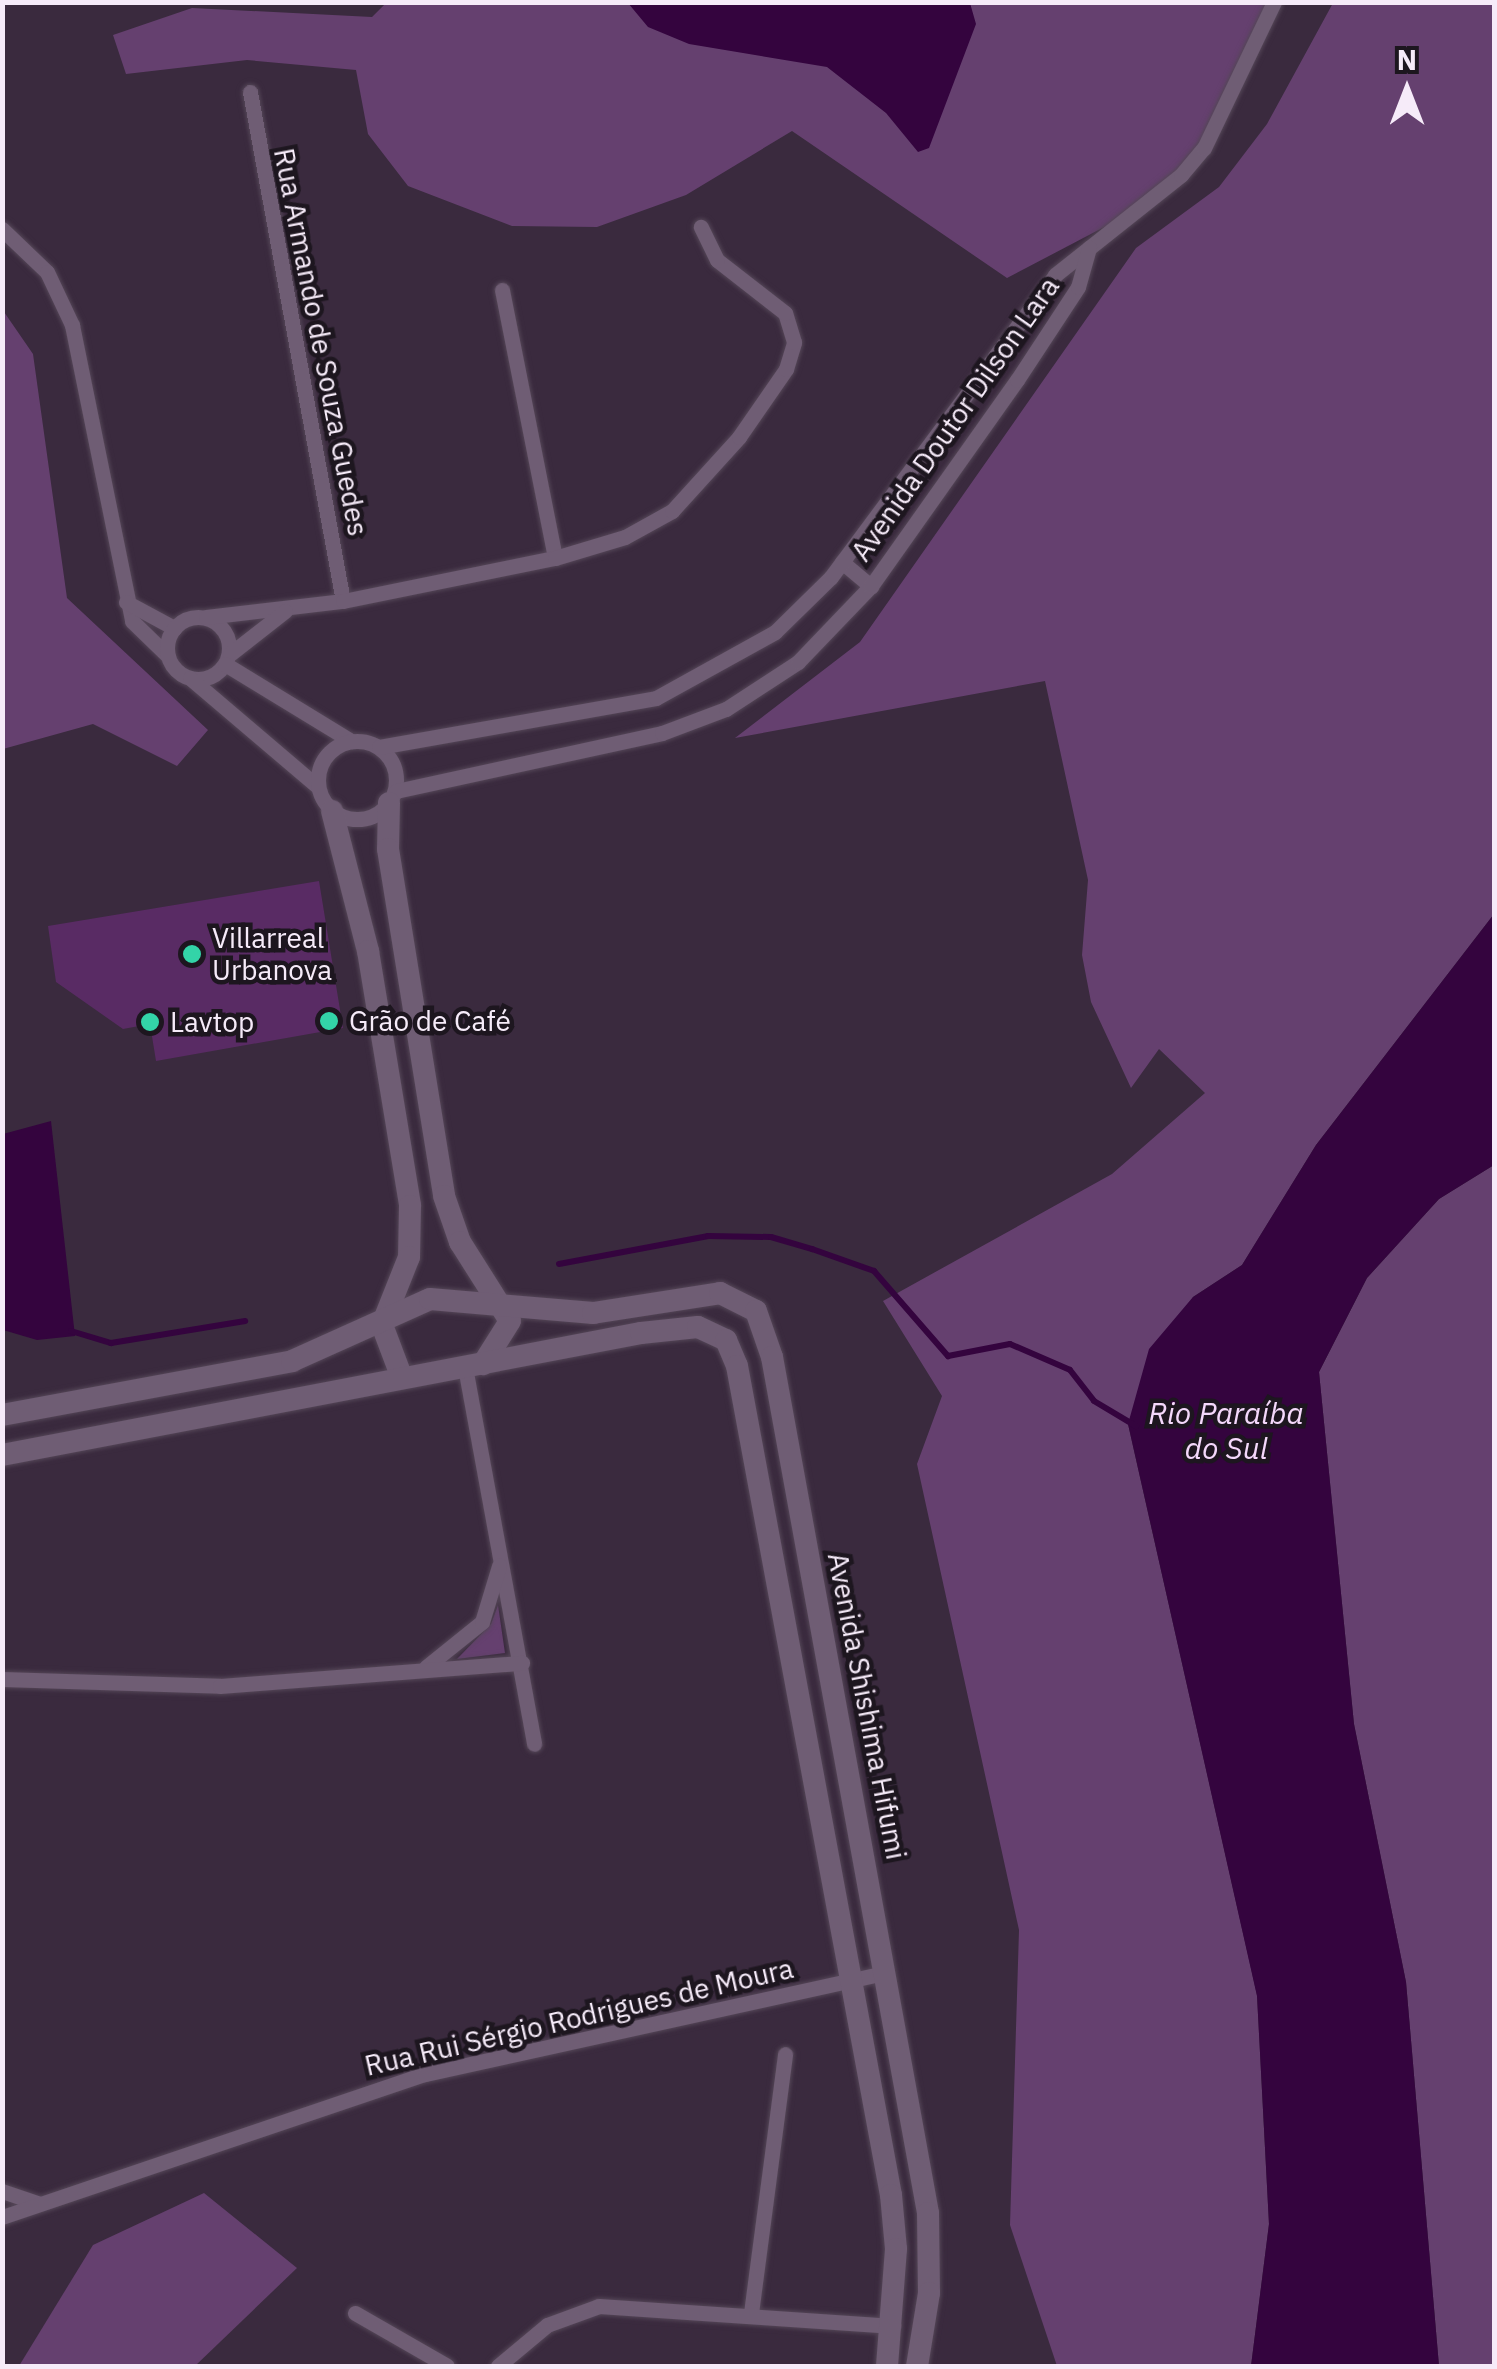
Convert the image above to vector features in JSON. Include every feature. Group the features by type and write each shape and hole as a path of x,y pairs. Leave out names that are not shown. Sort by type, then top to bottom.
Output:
{"street":[{"path":"1089,248 1204,148 1274,2"},
{"name":"Rua Armando de Souza Guedes","path":"250,92 343,601"},
{"path":"126,602 174,628 206,617 285,611 555,558 626,537 672,511 718,465 791,360 785,313 717,260 701,227"},
{"path":"2,228 47,272 72,326 126,602 142,636 318,787 332,811 365,936 410,1206 409,1257 374,1322 402,1378"},
{"name":"Avenida Doutor Dilson Lara","path":"379,748 398,738 543,723 678,690 776,632 842,562 1036,296 1089,248"},
{"name":"Avenida Doutor Dilson Lara","path":"392,797 630,742 726,710 824,640 871,586 1051,332 1089,248"},
{"path":"502,290 555,558"},
{"path":"842,562 871,586"},
{"path":"190,678 210,677 285,611"},
{"path":"206,617 223,628 227,659 350,741 379,748 394,766 388,849 444,1196 460,1242 505,1300 510,1328 474,1365"},
{"path":"168,656 174,628"},
{"path":"318,787 321,763 350,741"},
{"path":"332,811 362,820 392,797"},
{"name":"Avenida Shishima Hifumi","path":"2,1415 292,1362 430,1299 505,1300 594,1314 720,1293 739,1297 760,1317 886,1973 930,2238 918,2366"},
{"path":"2,1455 677,1328 711,1330 731,1348 852,1980 894,2222 893,2326 887,2366"},
{"path":"474,1365 500,1557 534,1744"},
{"path":"419,1671 482,1622 500,1557"},
{"path":"2,1680 220,1686 522,1663"},
{"name":"Rua Rui Sérgio Rodrigues de Moura","path":"2,2217 412,2077 886,1973"},
{"path":"751,2314 785,2054"},
{"path":"2,2191 39,2204"},
{"path":"498,2366 548,2324 599,2306 893,2326"},
{"path":"355,2314 448,2366"}],"shaded area":[{"path":"387,2 1277,3 1181,175 1110,224 1007,278 792,131 686,195 597,227 512,226 408,186 368,134 356,70 247,60 126,74 113,35 192,8 372,17"},
{"path":"1333,3 1494,3 1494,914 1316,1145 1242,1265 1193,1297 1128,1424 1257,1995 1269,2224 1251,2366 1057,2366 1010,2225 1019,1930 917,1464 942,1396 883,1301 1112,1174 1205,1093 1159,1049 1131,1088 1091,1002 1082,955 1088,880 1045,681 735,738 860,642 1136,248 1219,187 1267,124"},
{"path":"2,309 33,354 67,598 208,730 177,766 93,724 3,749"},
{"path":"1494,1165 1494,2366 1439,2366 1406,1982 1354,1724 1319,1372 1367,1278 1439,1199"},
{"path":"498,1605 505,1653 457,1659 491,1624"},
{"path":"204,2193 297,2268 195,2366 19,2366 93,2245"}],"water":[{"path":"628,3 970,3 976,24 929,148 918,152 886,113 827,67 689,44 648,27"},
{"name":"Rio Paraíba do Sul","path":"1494,914 1494,1165 1439,1199 1367,1278 1319,1372 1354,1724 1406,1982 1439,2366 1251,2366 1269,2224 1257,1996 1128,1424 1149,1349 1193,1297 1242,1265 1316,1145"},
{"path":"51,1121 75,1336 37,1340 3,1330 3,1134"}],"building":[{"name":"Villarreal Urbanova","path":"319,881 343,1028 156,1061 150,1024 123,1029 56,982 48,926"}],"waterway":[{"path":"559,1264 708,1236 771,1237 874,1271 948,1356 1010,1344 1070,1370 1094,1401 1136,1426"},
{"path":"71,1331 111,1343 245,1321"}],"place":[{"name":"Villarreal Urbanova","path":"192,954"},
{"name":"Grão de Café","path":"329,1021"},
{"name":"Lavtop","path":"150,1022"}]}
